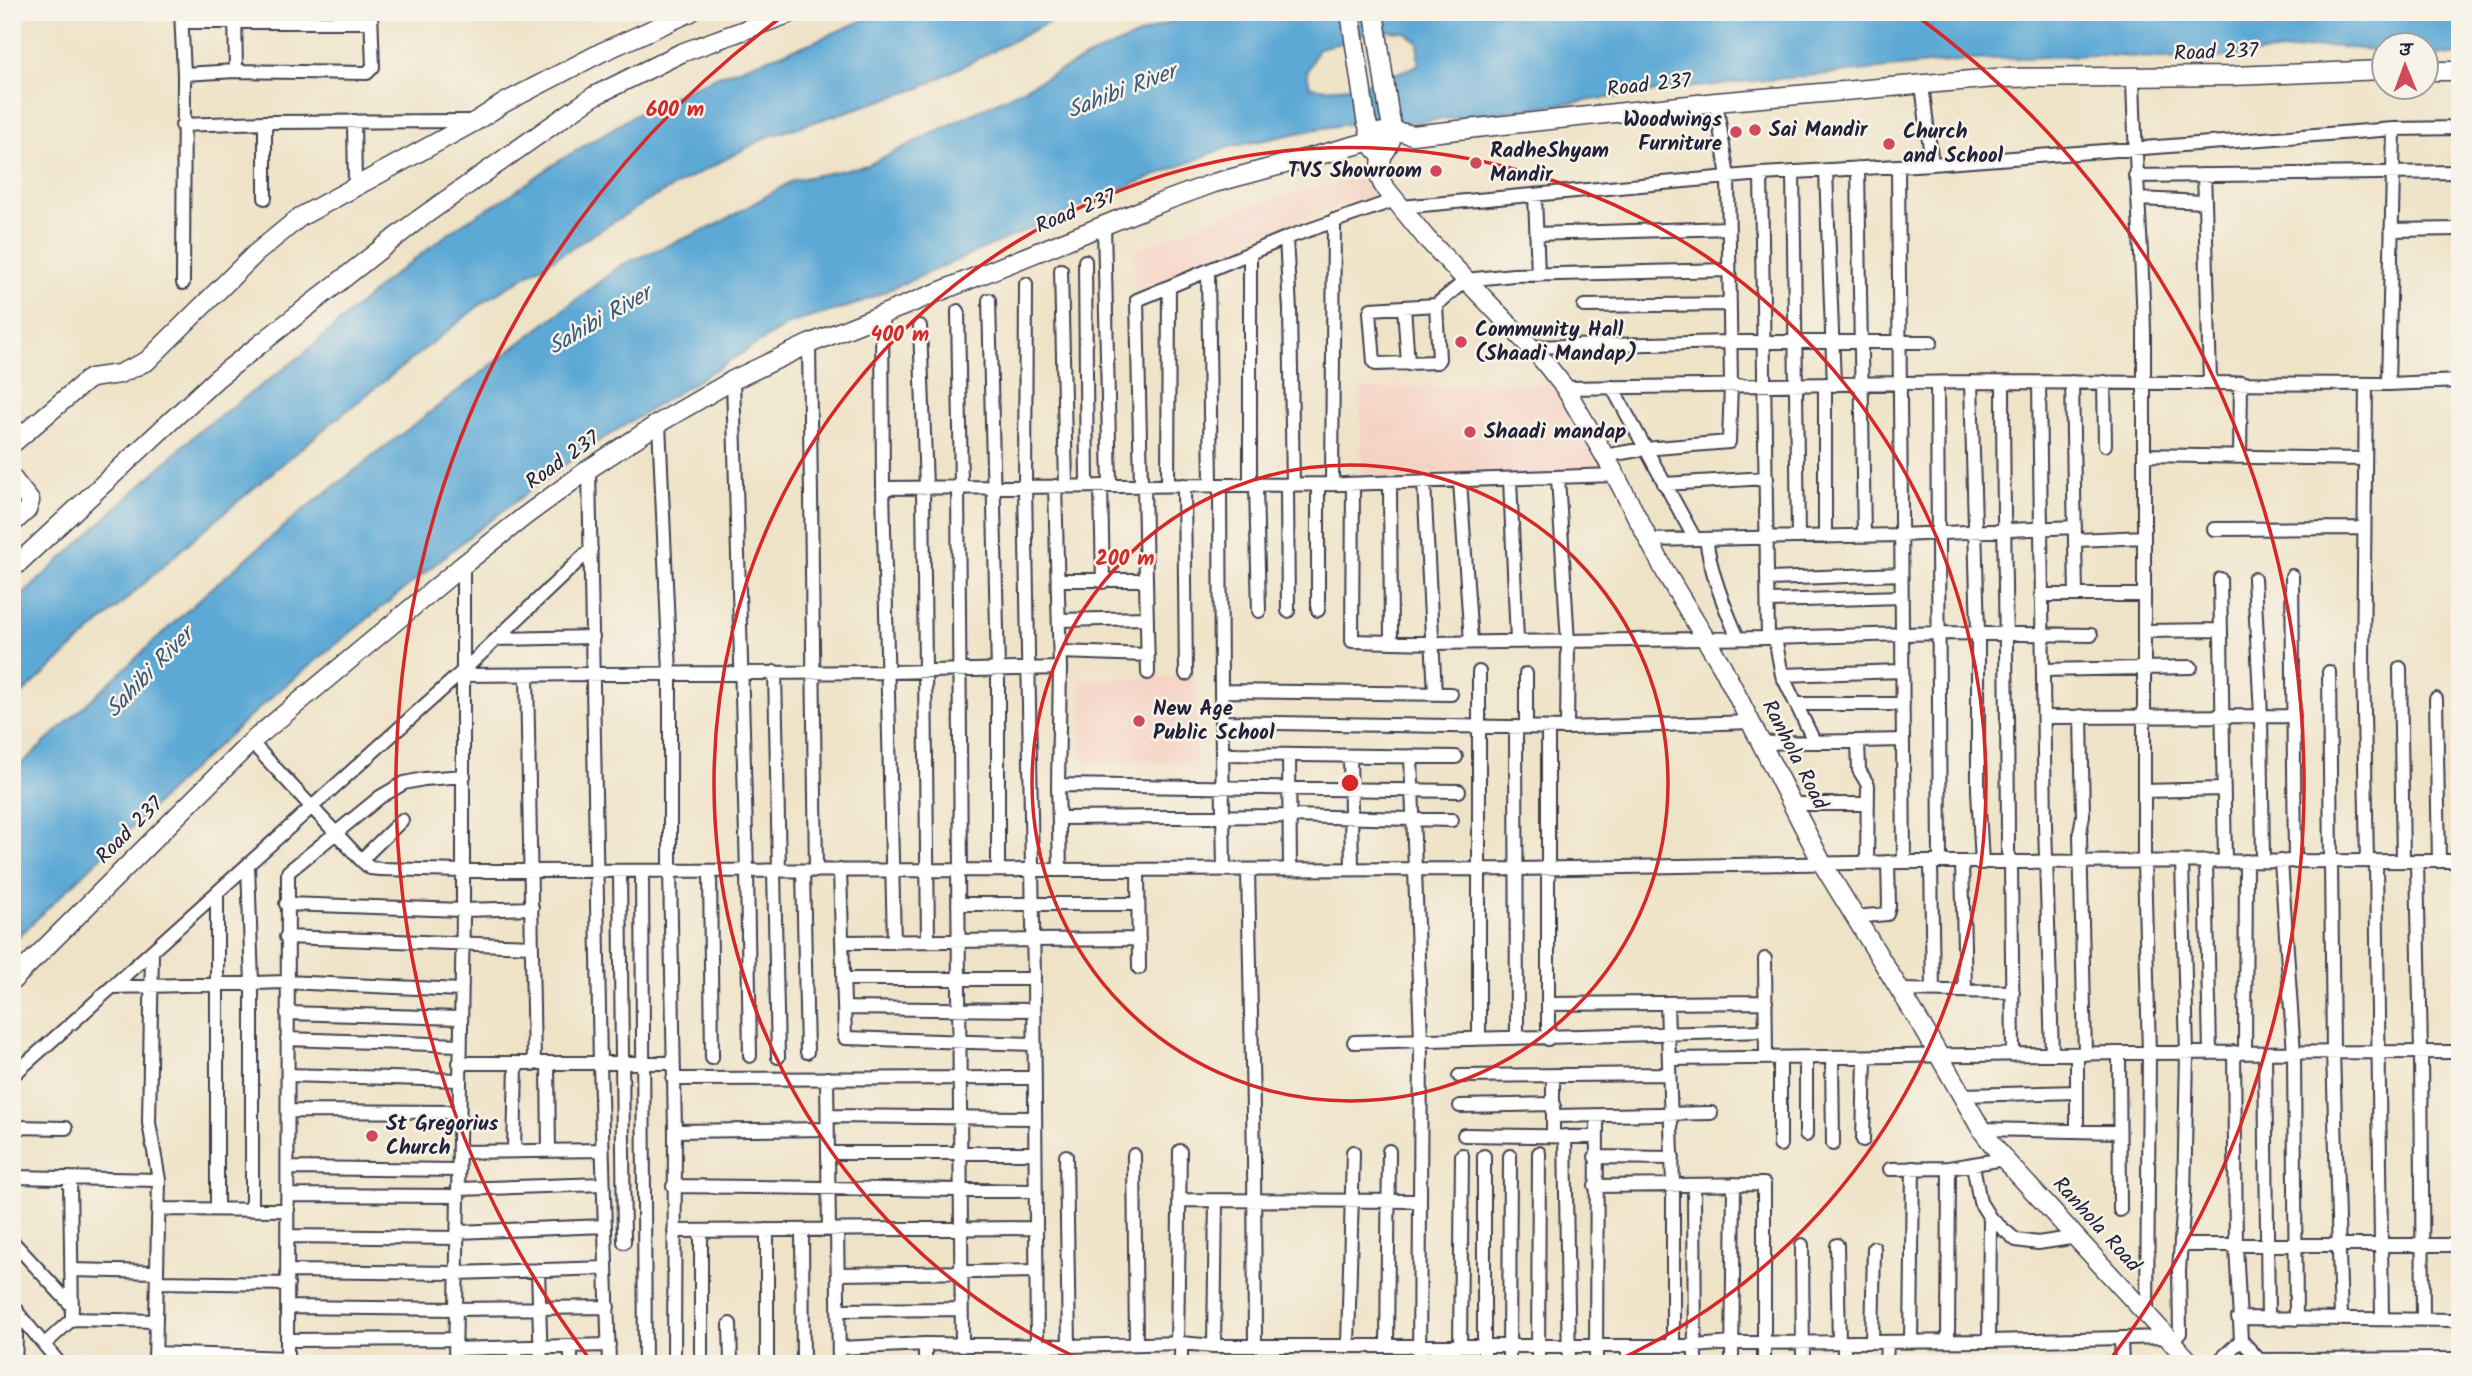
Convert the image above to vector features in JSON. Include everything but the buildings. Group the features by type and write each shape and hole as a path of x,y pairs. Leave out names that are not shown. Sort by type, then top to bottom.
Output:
{"street":[{"path":"12,444 86,381 131,371 147,362 274,238 300,217 504,103 602,52 691,12"},
{"path":"12,569 216,379 415,222 594,96 681,53 794,12"},
{"name":"Ranhola Road","path":"1350,12 1369,127 1374,147 1382,156 1380,178 1426,238 1541,358 1564,388 1752,722 1822,863 1981,1129 2004,1159 2192,1364"},
{"path":"1374,12 1392,121 1391,145 1382,156"},
{"path":"183,283 182,17 371,17 373,67 367,73 236,71 184,74"},
{"path":"235,18 236,71"},
{"name":"Road 237","path":"12,981 251,742 463,565 589,469 659,423 733,380 809,344 1104,225 1214,184 1364,144 1369,127 1392,121 1412,135 1716,102 2008,77 2133,78 2370,70"},
{"path":"2440,71 2460,71"},
{"path":"2133,78 2135,176 2143,267 2144,861 2150,1053 2147,1316"},
{"path":"1922,85 1932,164"},
{"path":"1604,456 1644,449 1729,442 1731,384 1728,177 1716,102"},
{"path":"354,121 355,186"},
{"path":"182,125 476,121"},
{"path":"265,122 265,198"},
{"path":"2388,384 2394,128"},
{"path":"1148,673 1137,300 1286,238 1334,220 1398,203 1535,195 1761,174 1932,164 2394,128 2460,128"},
{"path":"1898,166 1904,862"},
{"path":"1858,168 1864,536"},
{"path":"1825,537 1831,342 1826,171"},
{"path":"1793,172 1798,536"},
{"path":"2135,176 2460,172"},
{"path":"1761,174 1768,601 1772,638 1782,675 1814,741"},
{"path":"2204,175 2210,382"},
{"path":"1535,195 1538,275"},
{"path":"2137,199 2205,202"},
{"path":"1332,484 1334,220"},
{"path":"1103,582 1106,486 1104,225"},
{"path":"1536,234 1729,228"},
{"path":"2391,230 2460,229"},
{"path":"1286,238 1290,310 1288,611"},
{"path":"1250,253 1253,485 1259,611"},
{"path":"1085,261 1087,486"},
{"path":"1060,870 1058,580 1061,270"},
{"path":"1436,305 1439,359 1435,363 1376,364 1373,359 1371,309 1436,305 1466,280 1538,275 1730,270"},
{"path":"1208,271 1224,870"},
{"path":"1026,284 1025,486 1034,979 1037,1346"},
{"path":"1168,486 1169,287"},
{"path":"989,300 998,670 998,870"},
{"path":"1584,306 1730,304"},
{"path":"1404,307 1408,364"},
{"path":"958,311 961,1346"},
{"path":"882,314 883,488 894,942"},
{"path":"920,326 925,487 924,671 928,941"},
{"path":"1528,347 1730,342 1931,342"},
{"path":"807,1052 814,671 809,344"},
{"path":"733,380 750,1056"},
{"path":"1564,388 1971,382 2460,382"},
{"path":"1971,382 1978,633 1978,790 1982,863"},
{"path":"2072,382 2076,595"},
{"path":"2104,382 2105,445"},
{"path":"2239,457 2241,382"},
{"path":"1933,991 1940,633 1937,383"},
{"path":"2003,383 2004,635 2008,720 2013,1055"},
{"path":"2039,383 2046,863 2052,1054"},
{"path":"2366,384 2363,663 2379,1051 2382,1318"},
{"path":"1612,387 1664,484 1701,539 1738,639"},
{"path":"659,423 670,673 670,870 675,1130 674,1364"},
{"path":"2144,455 2365,459"},
{"path":"589,469 600,1064 609,1364"},
{"path":"883,488 1318,485 1615,475"},
{"path":"1558,477 1568,641 1567,728"},
{"path":"12,478 30,501 27,510 12,524"},
{"path":"1664,484 1767,478"},
{"path":"1510,479 1517,640"},
{"path":"1460,481 1471,642"},
{"path":"1424,482 1436,694"},
{"path":"1390,483 1391,642"},
{"path":"1353,484 1352,641 1434,643 1738,639 1940,633 2091,635"},
{"path":"1184,485 1186,674"},
{"path":"1318,485 1318,610"},
{"path":"2214,529 2364,528"},
{"path":"1648,540 1937,534 2040,529 2144,537"},
{"path":"12,1076 464,672 591,549"},
{"path":"455,1364 464,871 463,565"},
{"path":"1767,579 1901,574"},
{"path":"2292,576 2295,862"},
{"path":"2220,579 2225,861"},
{"path":"2254,579 2261,716 2263,860"},
{"path":"1058,580 1146,580"},
{"path":"2041,595 2144,595"},
{"path":"1768,601 1901,597"},
{"path":"1059,620 1147,618"},
{"path":"2144,631 2221,630"},
{"path":"497,639 593,637"},
{"path":"1060,652 1148,655"},
{"path":"2043,670 2191,667"},
{"path":"464,672 593,675 1060,668"},
{"path":"2400,668 2403,861"},
{"path":"1782,675 1902,671"},
{"path":"775,672 778,1057"},
{"path":"1479,672 1479,1038"},
{"path":"2329,672 2333,1052 2341,1319"},
{"path":"1517,1038 1516,869 1525,674"},
{"path":"527,675 532,946 548,1151"},
{"path":"1220,691 1451,694"},
{"path":"2436,699 2439,861"},
{"path":"1796,705 1903,704"},
{"path":"2077,1131 2081,1054 2081,716"},
{"path":"2044,717 2294,716"},
{"path":"1221,722 1567,728 1752,722"},
{"path":"1548,727 1548,1039"},
{"path":"1762,743 1903,740"},
{"path":"1858,741 1857,763 1868,785 1867,862"},
{"path":"251,742 361,860 370,868 380,869 1480,870 1867,862 2460,860"},
{"path":"1222,754 1456,757"},
{"path":"1289,756 1290,869"},
{"path":"1350,756 1352,869"},
{"path":"1411,756 1421,1040 1419,1364"},
{"path":"152,951 149,1123 159,1180 155,1358 287,1361 288,872 380,797 404,783 464,776"},
{"path":"1058,785 1459,791"},
{"path":"2144,791 2224,789"},
{"path":"1793,804 1868,804"},
{"path":"1059,818 1290,816 1452,820"},
{"path":"361,860 402,820"},
{"path":"839,1348 925,1344 1695,1346 1732,1343 2169,1338 2180,1333 2186,1054 2182,861"},
{"path":"2206,861 2210,1053"},
{"path":"2246,861 2236,1245 2241,1340 2261,1362 2460,1359"},
{"path":"2281,861 2294,1054 2296,1320"},
{"path":"2417,861 2423,1319"},
{"path":"1855,918 1882,916 1889,911 1888,862"},
{"path":"1962,862 1965,991"},
{"path":"248,865 252,984 252,1209"},
{"path":"839,870 845,1038 1034,1044"},
{"path":"1138,870 1139,968"},
{"path":"1248,870 1255,1346"},
{"path":"620,871 624,1242"},
{"path":"642,871 645,1364"},
{"path":"710,871 712,1058"},
{"path":"216,893 217,1209"},
{"path":"286,904 463,910 532,908"},
{"path":"958,904 1138,904"},
{"path":"286,937 532,946"},
{"path":"842,942 1139,939"},
{"path":"1765,959 1766,1058"},
{"path":"843,979 1034,979"},
{"path":"112,987 286,982 461,990"},
{"path":"1899,990 2012,992"},
{"path":"1548,1004 1766,1002"},
{"path":"1667,1003 1674,1185 1673,1346"},
{"path":"844,1008 1034,1010"},
{"path":"287,1013 460,1018"},
{"path":"1354,1042 1548,1039 1766,1031"},
{"path":"288,1039 460,1045"},
{"path":"1669,1059 2460,1052"},
{"path":"2119,1053 2120,1210"},
{"path":"2265,1053 2268,1318"},
{"path":"1780,1058 1780,1145"},
{"path":"1806,1058 1806,1135"},
{"path":"1832,1058 1833,1144"},
{"path":"1863,1140 1864,1058"},
{"path":"459,1063 673,1063"},
{"path":"514,1151 516,1064"},
{"path":"1459,1076 1669,1074"},
{"path":"288,1075 459,1080"},
{"path":"1553,1076 1554,1110 1559,1136 1569,1364"},
{"path":"827,1078 828,1188 838,1274 839,1364"},
{"path":"673,1079 1035,1079"},
{"path":"1962,1095 2077,1092"},
{"path":"1460,1106 1554,1110 1597,1116 1711,1113"},
{"path":"288,1111 459,1112"},
{"path":"675,1130 960,1116 1035,1118"},
{"path":"1595,1364 1597,1116"},
{"path":"12,1127 66,1128"},
{"path":"1981,1129 2119,1132"},
{"path":"1464,1135 1596,1137"},
{"path":"459,1152 602,1150"},
{"path":"1180,1151 1181,1364"},
{"path":"1387,1346 1389,1151"},
{"path":"1348,1346 1353,1152"},
{"path":"828,1153 1035,1153"},
{"path":"1538,1364 1539,1153"},
{"path":"1460,1346 1462,1154"},
{"path":"1134,1155 1136,1344"},
{"path":"1066,1156 1069,1346"},
{"path":"1483,1364 1484,1156"},
{"path":"1509,1364 1510,1156"},
{"path":"1595,1157 1672,1158"},
{"path":"1890,1169 1949,1168 2004,1159"},
{"path":"1973,1164 1980,1202 1990,1218 2016,1240 2027,1243 2077,1237"},
{"path":"288,1168 459,1170"},
{"path":"1911,1342 1913,1168"},
{"path":"1948,1341 1949,1168"},
{"path":"12,1177 159,1180"},
{"path":"49,1364 48,1347 72,1313 70,1178"},
{"path":"288,1195 458,1193 603,1184"},
{"path":"1732,1364 1734,1184"},
{"path":"1595,1186 1764,1184 1765,1364"},
{"path":"1694,1185 1695,1364"},
{"path":"673,1186 1035,1191"},
{"path":"1179,1200 1420,1201"},
{"path":"1214,1346 1216,1200"},
{"path":"159,1209 288,1210"},
{"path":"1989,1341 1990,1218"},
{"path":"288,1236 458,1235 605,1226"},
{"path":"674,1231 1036,1228"},
{"path":"767,1230 767,1364"},
{"path":"802,1230 803,1364"},
{"path":"701,1231 701,1364"},
{"path":"12,1241 72,1313 156,1321"},
{"path":"1802,1245 1803,1364"},
{"path":"1837,1245 1844,1364"},
{"path":"2180,1245 2460,1245"},
{"path":"1872,1342 1874,1248"},
{"path":"71,1270 157,1277 288,1278 606,1268"},
{"path":"538,1270 541,1364"},
{"path":"838,1274 1036,1271"},
{"path":"288,1307 608,1307"},
{"path":"15,1308 60,1364"},
{"path":"15,1308 15,1364"},
{"path":"838,1310 961,1309"},
{"path":"2238,1318 2460,1320"},
{"path":"730,1324 731,1364"},
{"path":"2121,1339 2122,1364"},
{"path":"287,1340 515,1347 609,1345"},
{"path":"2216,1364 2241,1340"},
{"path":"1886,1364 1887,1342"},
{"path":"925,1344 925,1364"},
{"path":"571,1346 571,1364"},
{"path":"1628,1346 1628,1364"},
{"path":"515,1347 515,1364"}],"shaded area":[{"path":"1372,175 1380,202 1340,204 1134,291 1134,250 1265,200"},
{"name":"Shaadi mandap","path":"1551,384 1604,475 1361,481 1361,389"},
{"name":"New Age Public School","path":"1196,677 1196,763 1083,762 1081,679"}],"water":[{"path":"882,12 1069,12 920,88 767,137 656,196 485,301 330,424 193,539 12,703 12,605 198,432 301,356 387,280 457,227 650,106"},
{"name":"Sahibi River","path":"1214,12 2460,12 2460,56 2440,55 2440,32 2370,32 2370,50 2329,46 2198,60 2095,55 1969,60 1676,89 1396,124 1361,122 1225,148 1107,195 854,305 791,323 586,449 476,531 276,693 193,768 12,943 12,773 205,594 302,511 621,265 716,225 794,180 868,165 1092,55 1172,21","holes":["1371,30 1405,32 1418,42 1418,65 1379,80 1352,86 1310,87 1307,72 1318,48 1346,42"]}],"place":[{"name":"Sai Mandir","path":"1755,130"},
{"name":"Woodwings Furniture","path":"1736,132"},
{"name":"Church and School","path":"1889,144"},
{"name":"RadheShyam Mandir","path":"1476,163"},
{"name":"TVS Showroom","path":"1436,171"},
{"name":"Community Hall (Shaadi Mandap)","path":"1461,342"},
{"name":"Shaadi mandap","path":"1470,432"},
{"name":"New Age Public School","path":"1139,721"},
{"name":"St Gregorius Church","path":"372,1136"}]}
